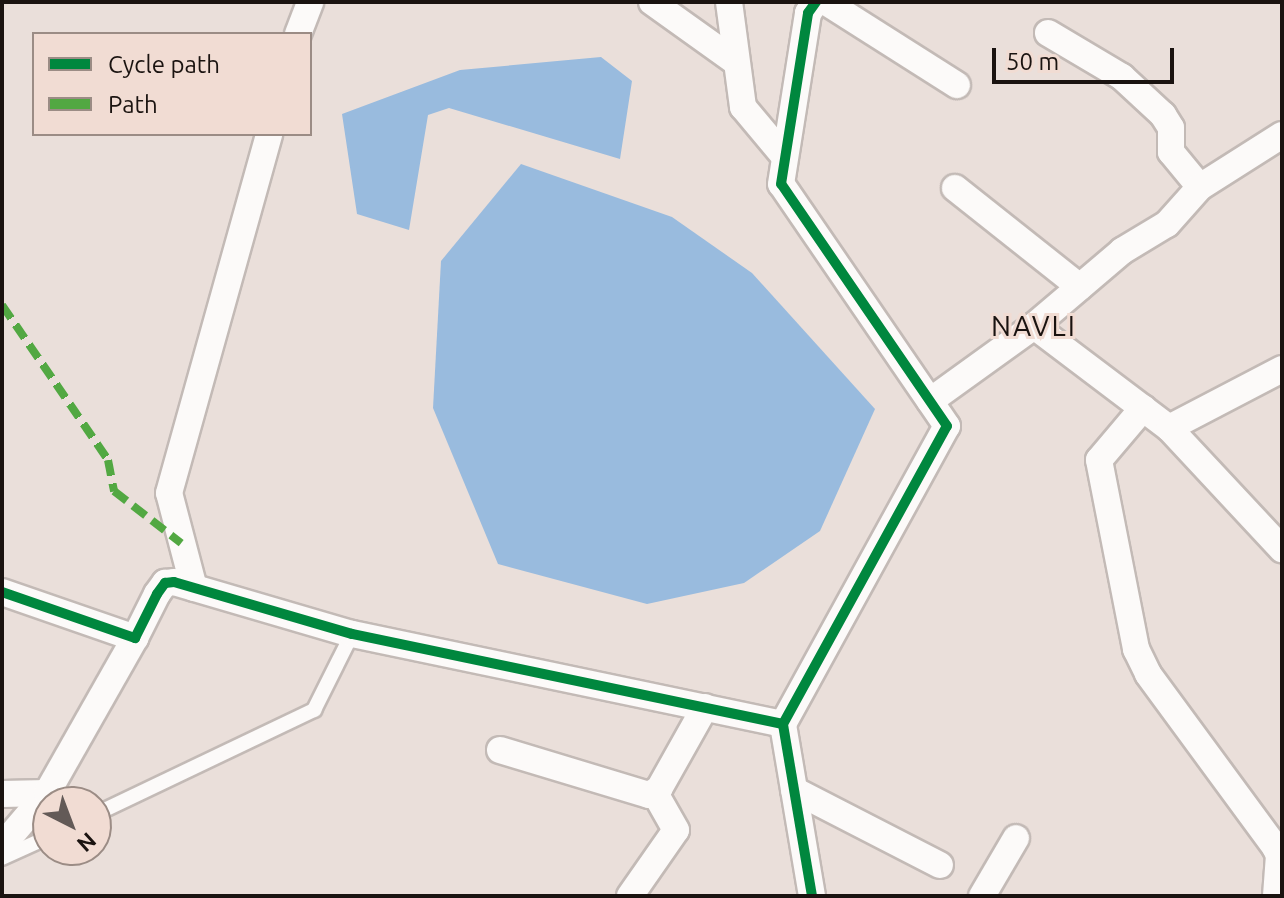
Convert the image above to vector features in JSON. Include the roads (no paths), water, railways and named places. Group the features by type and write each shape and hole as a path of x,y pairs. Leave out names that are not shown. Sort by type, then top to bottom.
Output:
{"street":[{"path":"299,32 310,2"},
{"path":"652,2 736,62"},
{"path":"729,2 743,107 785,157"},
{"path":"812,896 783,724 947,426 781,184 808,13 816,2"},
{"path":"826,2 957,85"},
{"path":"1048,33 1129,82 1163,115 1169,122 1171,152 1200,187"},
{"path":"930,401 1034,326 1122,251 1167,224 1200,187 1282,135"},
{"path":"194,588 169,493 265,137"},
{"path":"955,188 1080,287"},
{"path":"1034,326 1169,428 1282,549"},
{"path":"1169,428 1282,369"},
{"path":"1143,408 1099,460 1136,649 1148,674 1275,847 1279,855 1276,896"},
{"path":"51,786 165,583 194,588 352,634 783,724"},
{"path":"2,592 135,638"},
{"path":"655,793 705,707"},
{"path":"500,750 655,793 676,830 630,896"},
{"path":"794,790 940,865"},
{"path":"2,794 32,793"},
{"path":"2,846 32,811"},
{"path":"982,896 1016,838"}],"lane":[{"path":"112,806 314,710 352,634"},
{"path":"2,858 32,844"}],"water":[{"path":"601,57 632,81 620,159 449,108 428,115 409,230 357,214 342,114 460,70"},
{"path":"521,164 672,217 752,273 875,409 820,531 744,583 647,604 498,564 433,408 441,261"}],"district":[{"name":"NAVLI","path":"1034,326"}]}
